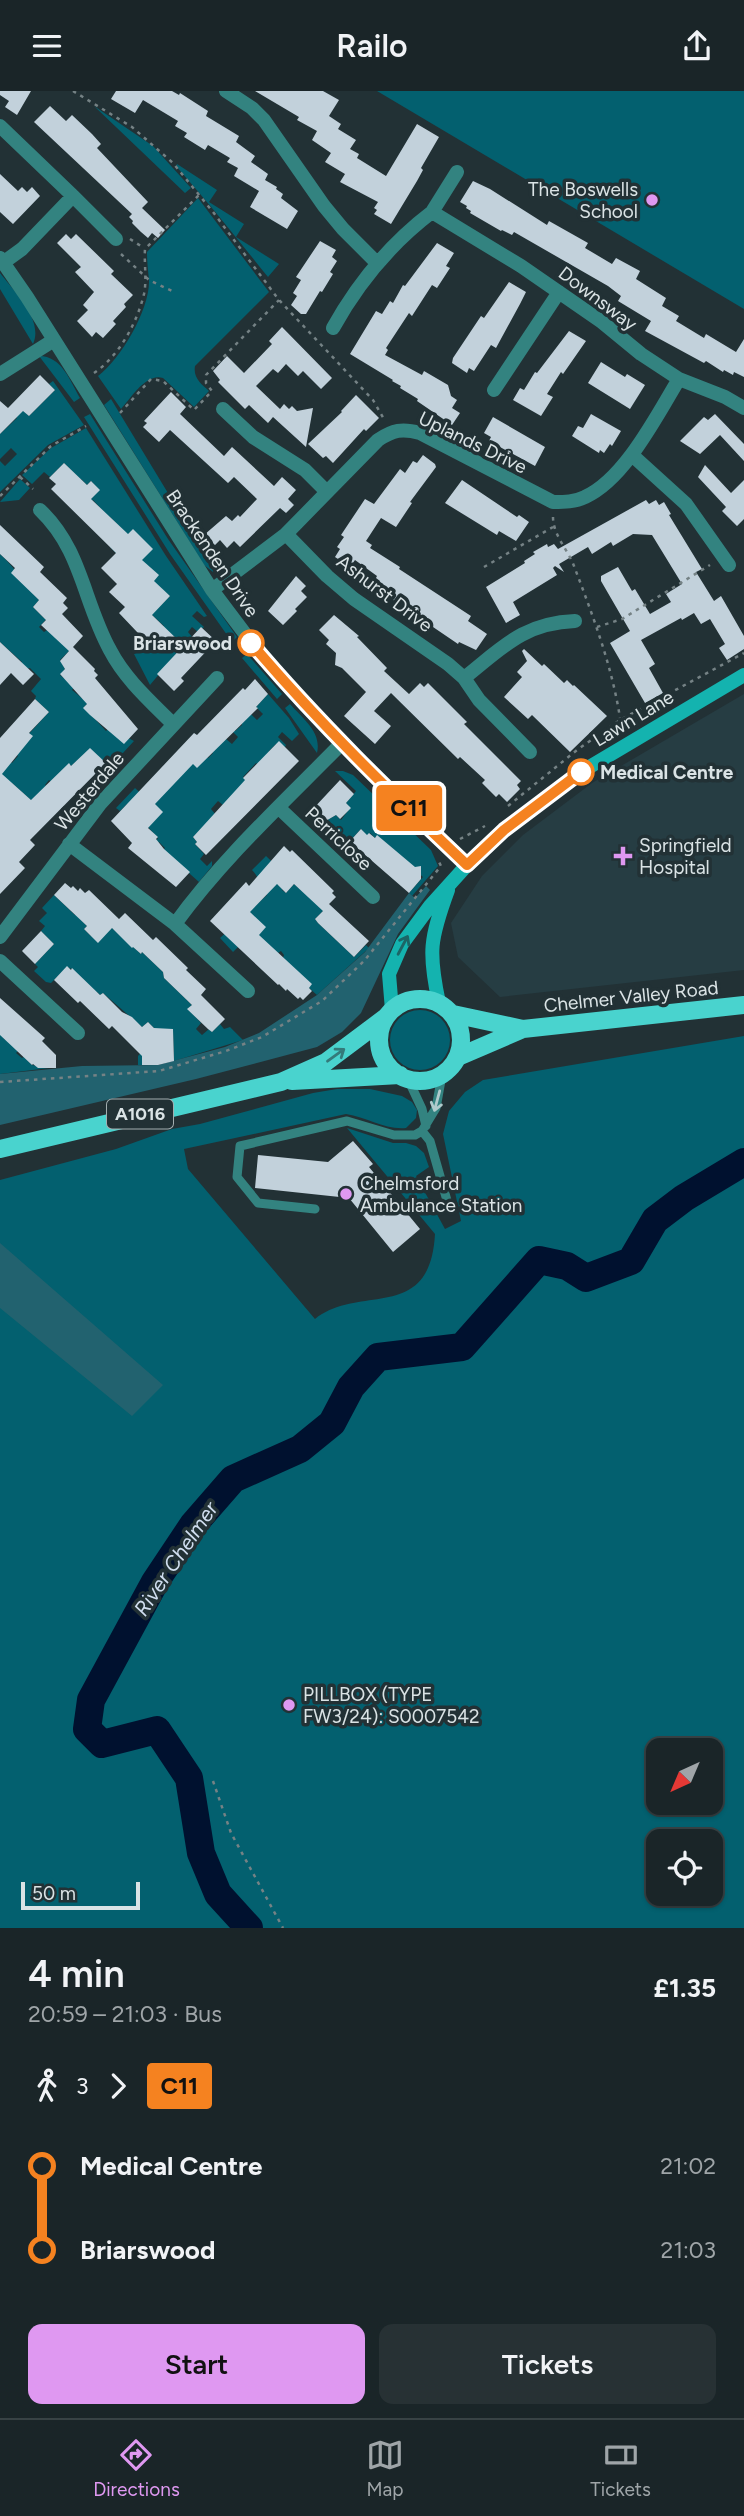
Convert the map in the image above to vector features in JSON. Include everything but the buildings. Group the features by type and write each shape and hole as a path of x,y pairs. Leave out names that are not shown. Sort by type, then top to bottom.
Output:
{"main road":[{"name":"A1016","path":"0,1149 281,1081 326,1062 389,1013 414,999 446,1008"},
{"name":"Chelmer Valley Road","path":"458,1057 523,1029 744,1005"},
{"name":"Chelmer Valley Road","path":"446,1008 523,1029"},
{"path":"446,1008 461,1032 462,1043 458,1057"},
{"path":"389,1013 380,1029 380,1050 390,1067 404,1077"},
{"name":"A1016","path":"281,1081 404,1077 424,1081 442,1075 458,1057"}],"street":[{"path":"226,91 264,120 324,206 377,263"},
{"path":"0,126 121,243"},
{"path":"333,328 360,283 409,230 432,212 457,172"},
{"path":"2,260 22,249 74,195"},
{"name":"Downsway","path":"432,212 521,266 602,322 641,355 679,379 725,397 744,408"},
{"name":"Brackenden Drive","path":"2,260 212,590 251,643 342,743 467,865"},
{"path":"494,390 559,292"},
{"path":"0,374 54,340"},
{"name":"Uplands Drive","path":"212,590 286,534 378,440 392,431 404,429 420,433 553,502 577,501 601,486 632,455 679,379"},
{"path":"223,409 253,437 305,470 327,492"},
{"path":"632,455 686,504 722,563"},
{"path":"40,510 62,534 74,555 89,604 121,668 173,724"},
{"name":"Ashurst Drive","path":"286,534 354,599 464,678 479,700 530,752"},
{"path":"464,678 514,639 532,629 552,622 575,621"},
{"name":"Lawn Lane","path":"389,1013 389,974 402,944 416,923 467,865 504,830 581,772 744,675"},
{"name":"Westerdale","path":"0,937 100,804 217,678"},
{"path":"175,924 193,899 342,743"},
{"name":"Perriclose","path":"279,808 373,897"},
{"path":"69,844 175,924 248,991"},
{"name":"Lawn Lane","path":"446,1008 431,966 432,937 451,882"},
{"path":"0,961 78,1033"}],"lane":[{"path":"315,1209 258,1203 237,1177 240,1146 346,1121 394,1135 415,1135 424,1129 436,1108 442,1075"},
{"path":"404,1077 422,1109 424,1129 448,1204"}],"path":[{"path":"73,91 132,127 173,163 279,300 373,400 389,427"},
{"path":"94,373 113,356 130,329 144,295 145,249 199,195"},
{"path":"121,243 145,249"},
{"path":"121,243 149,280 172,291"},
{"path":"120,413 152,379 163,381 194,410 212,391 206,383 206,375 279,300"},
{"path":"0,496 51,446 86,426"},
{"path":"20,476 33,489"},
{"path":"484,567 553,527"},
{"path":"597,627 622,619 722,563"},
{"path":"214,1781 231,1833 283,1928"}],"shaded area":[{"name":"The Boswells School","path":"377,91 744,91 744,309"},
{"path":"94,106 153,146 191,188 185,193"},
{"path":"177,164 217,190 209,202 244,224 236,237 279,264 268,277 176,166"},
{"path":"198,198 269,292 195,366 196,377 209,391 194,407 163,378 157,377 145,382 121,409 98,376 125,346 145,305 149,280 147,252"},
{"path":"0,273 31,316 35,335 33,344 0,289"},
{"path":"39,356 54,360 59,365 80,398 74,402"},
{"path":"53,381 84,425 48,445 0,492 0,461 5,466 17,454 11,448 0,459 0,434 17,418 9,410 15,403 29,416 55,390 49,384"},
{"path":"111,399 174,503 229,570 227,574 213,572 204,565 104,405"},
{"path":"90,414 168,539 237,637 232,642 170,554 84,417"},
{"path":"86,428 207,616 204,617 197,611 192,616 204,627 198,632 192,627 188,632 193,638 181,650 193,662 181,653 178,656 176,654 150,685 134,654 146,649 148,643 164,626 151,614 142,622 139,619 152,606 157,609 170,596 165,592 153,604 148,600 143,604 135,597 128,604 126,602 144,582 131,572 122,579 119,576 131,563 119,551 116,553 110,547 118,539 115,535 121,528 110,517 95,530 108,516 93,500 79,512 99,490 91,481 87,485 81,479 67,493 79,478 64,463 50,477 44,472 32,484 22,475 51,448"},
{"path":"20,479 30,488 19,500 0,502"},
{"path":"0,554 39,600 33,607 44,618 52,613 39,627 44,632 47,630 70,650 60,660 65,669 60,675 66,680 78,682 72,690 88,703 84,707 106,731 109,728 134,741 110,767 90,749 71,766 69,764 54,784 49,780 45,785 50,790 32,801 12,783 8,787 0,772 7,758 12,763 18,756 13,751 49,712 35,699 36,696 31,691 41,679 30,668 12,673 22,662 0,642"},
{"path":"247,654 282,694 277,699 242,658"},
{"path":"268,694 299,734 292,741 282,732 278,737 286,745 276,744 269,751 274,755 264,770 256,763 243,777 250,784 223,805 218,801 211,809 216,815 193,837 197,842 195,844 204,854 200,859 207,866 212,861 212,866 199,882 163,850 165,848 159,842 142,859 158,838 127,804 120,811 116,808 135,788 148,800 202,753 208,758 213,753 208,747 226,739 232,744 238,737 218,717 235,731 242,725 236,700 257,720 263,714 256,707"},
{"name":"Springfield Hospital","path":"744,694 744,970 500,997 458,957 451,923 482,876 523,835 592,783"},
{"path":"290,704 314,732 318,745 317,753 285,708"},
{"path":"335,771 353,775 431,850 438,866 412,896 409,893 423,877 378,836 375,838 370,833 356,847 354,846 365,834 361,829 345,846 318,820 320,818 324,822 336,815 341,820 350,808 346,803 356,791"},
{"path":"266,856 291,880 282,890 286,893 294,884 324,910 315,919 354,957 366,945 369,948 317,995 309,988 311,984 283,958 281,951 278,953 246,939 233,952 220,938 267,895 252,870"},
{"path":"426,886 430,890 398,934 361,1013 342,1032 317,1047 196,1079 0,1125 0,1074 82,1066 158,1065 225,1047 259,1033 317,995 365,952 409,893 415,898"},
{"path":"54,895 75,915 86,903 89,907 79,918 87,926 84,929 91,936 113,914 119,920 112,928 163,972 164,978 192,1005 188,1009 201,1023 196,1029 202,1035 209,1029 212,1032 220,1024 224,1029 230,1027 243,1040 174,1061 173,1030 166,1029 165,1047 161,1052 143,1053 142,1065 138,1065 138,1056 147,1046 150,1048 156,1042 149,1034 154,1028 148,1022 142,1027 103,993 100,995 97,992 86,1003 82,999 92,988 72,969 67,967 51,983 34,971 38,967 35,964 54,944 41,931 45,926 39,921 47,913 42,908"},
{"path":"420,1010 437,1015 445,1023 450,1040 445,1057 437,1065 420,1070 403,1065 395,1057 390,1040 395,1023 403,1015"},
{"path":"0,1028 4,1039 21,1048 16,1053 22,1058 32,1065 49,1068 0,1074"},
{"path":"744,1036 744,1928 0,1928 0,1180 116,1149 172,1129 313,1093 337,1089 370,1089 402,1096 412,1102 417,1110 416,1118 406,1128 391,1127 346,1114 184,1149 188,1169 315,1319 352,1303 390,1297 407,1291 420,1280 430,1262 435,1234 347,1128 393,1143 416,1146 424,1153 429,1167 416,1176 445,1229 461,1221 443,1134 449,1111 465,1092 483,1080"},
{"path":"0,1243 163,1385 132,1416 0,1308"}],"waterway":[{"name":"River Chelmer","path":"249,1928 218,1894 201,1853 189,1778 157,1730 102,1744 87,1729 91,1700 155,1582 193,1525 233,1479 300,1449 332,1423 351,1387 378,1357 462,1347 539,1260 567,1266 586,1278 631,1261 655,1220 684,1198 744,1162"}],"bus line":[{"name":"C11","path":"251,643 342,743 467,865 504,830 581,772"}],"place":[{"name":"The Boswells School","path":"652,200"},
{"name":"Briarswood","path":"251,643"},
{"name":"Medical Centre","path":"581,772"},
{"name":"Springfield Hospital","path":"623,856"},
{"name":"Chelmsford Ambulance Station","path":"346,1194"},
{"name":"PILLBOX (TYPE FW3/24): S0007542","path":"289,1705"}]}
